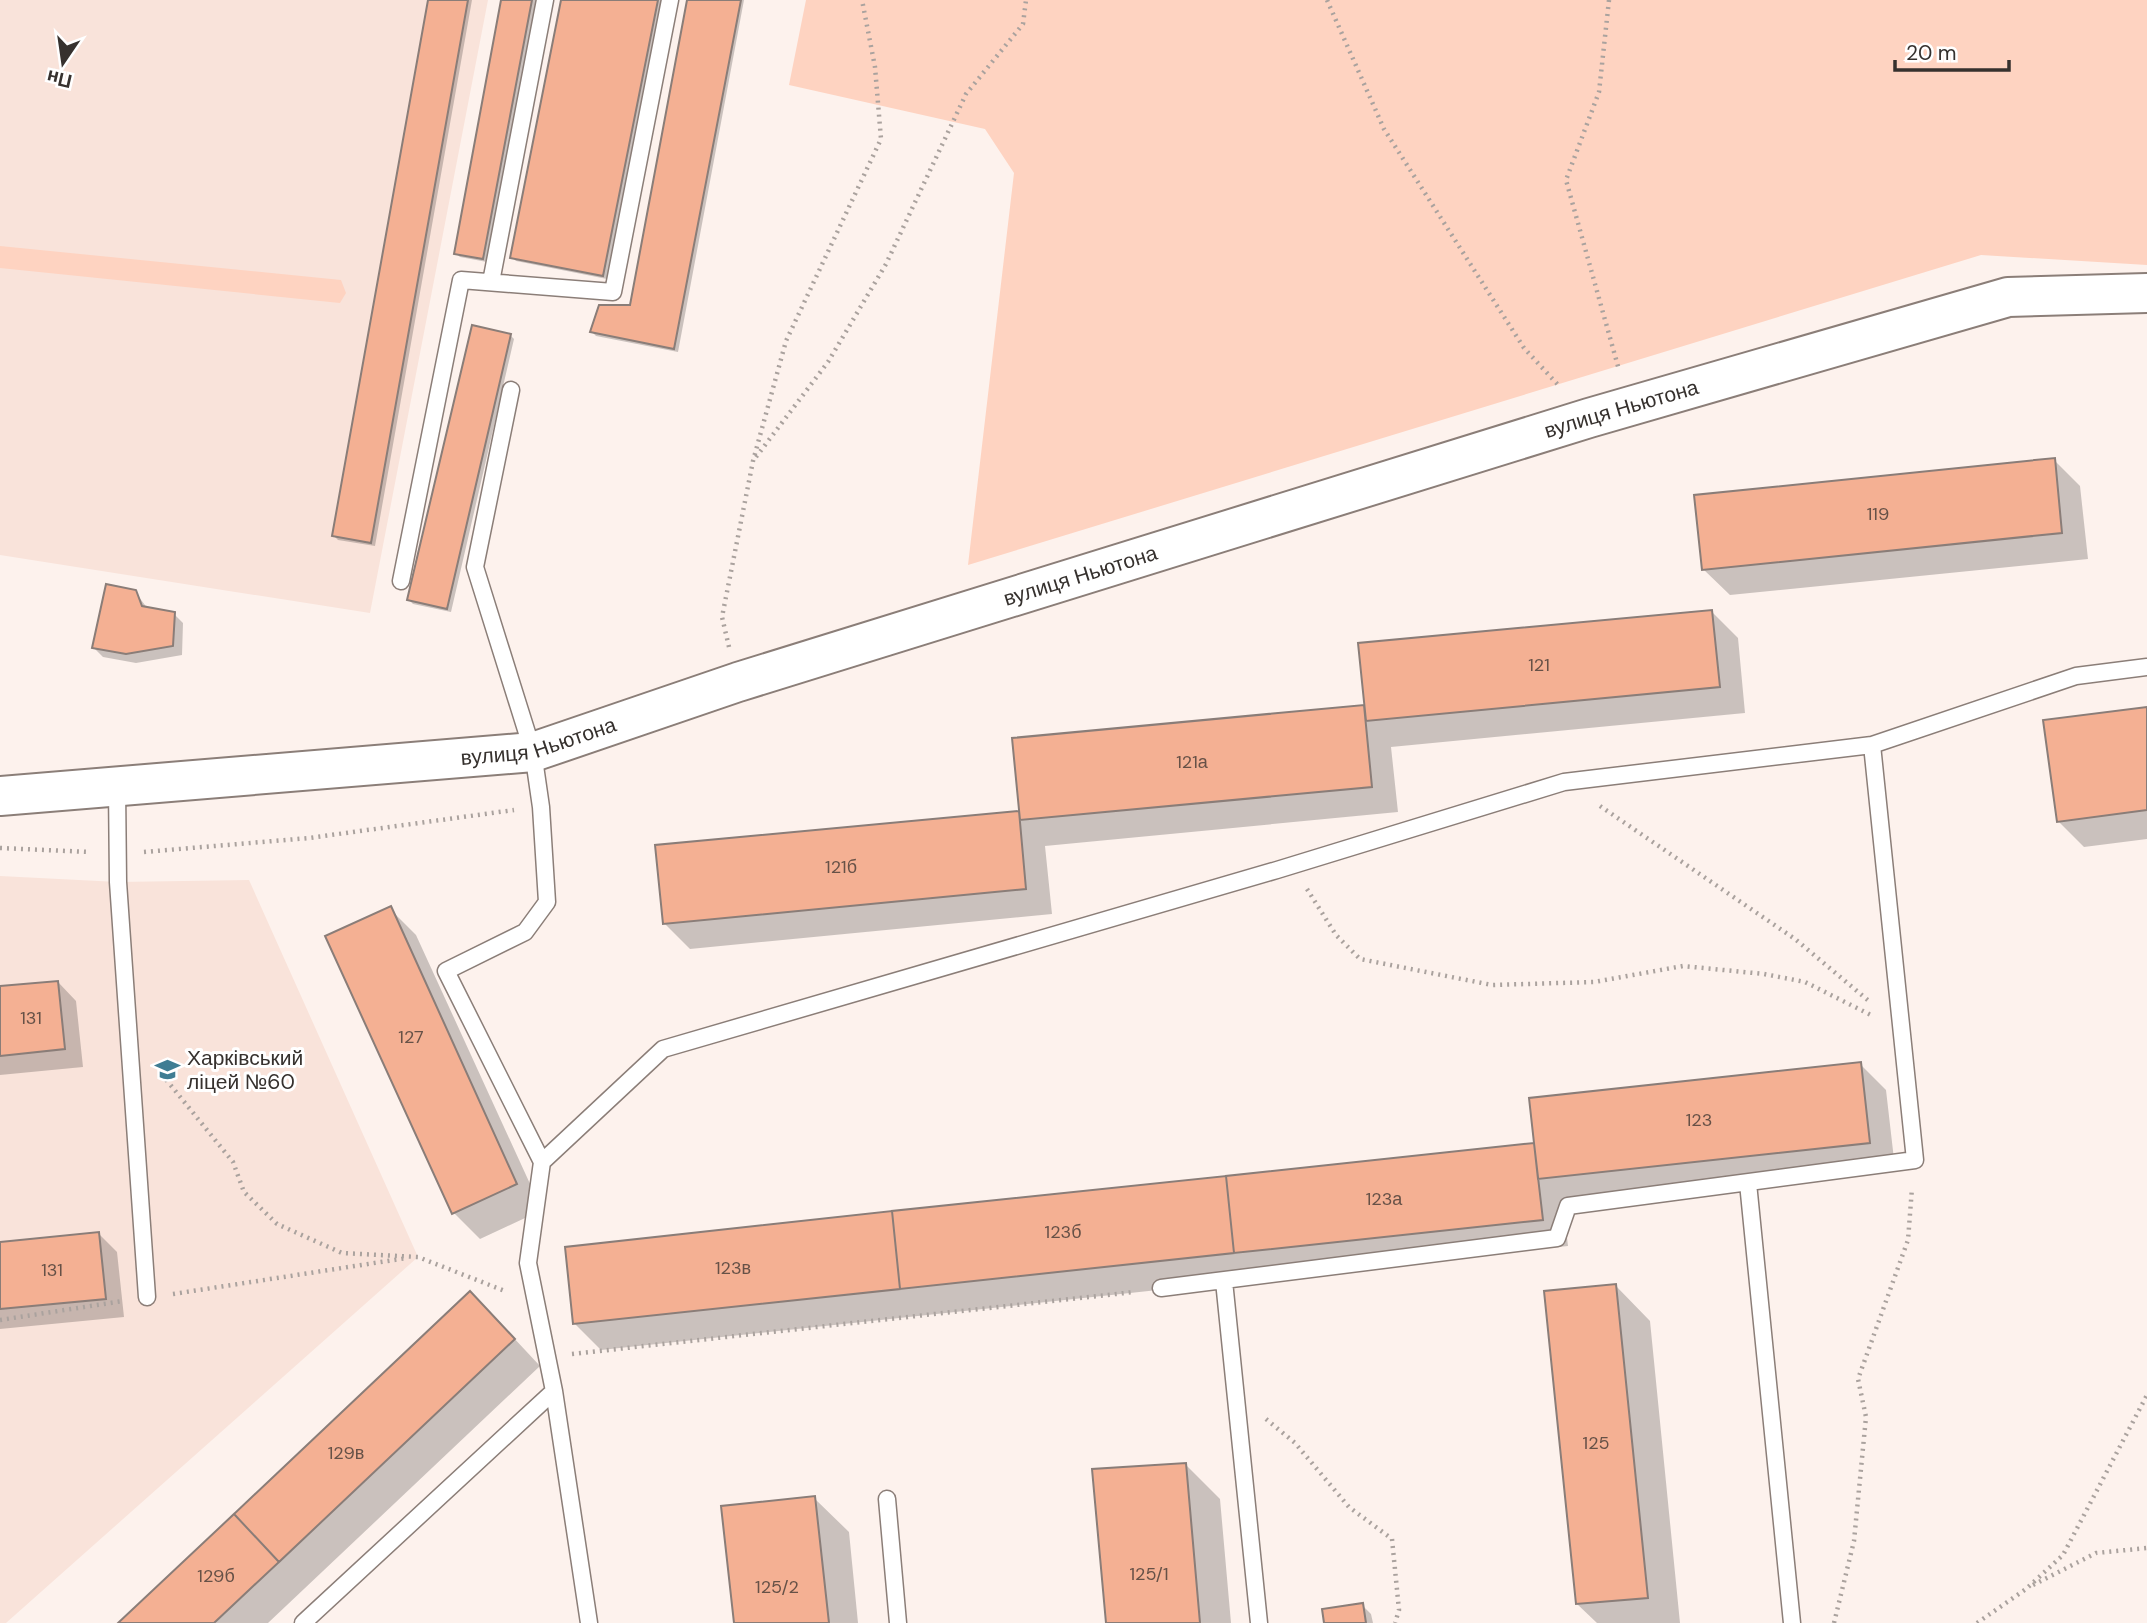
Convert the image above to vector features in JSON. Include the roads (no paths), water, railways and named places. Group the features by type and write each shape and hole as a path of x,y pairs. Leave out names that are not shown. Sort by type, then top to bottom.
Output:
{"street":[{"name":"вулиця Ньютона","path":"0,796 533,752 738,682 1589,418 2008,297 2147,293"}],"lane":[{"path":"491,282 545,0"},
{"path":"401,581 461,280 613,292 670,0"},
{"path":"510,390 475,567 533,752 541,807 547,902 525,932 446,971 542,1162 528,1263 554,1391 589,1623"},
{"path":"542,1162 663,1049 1277,870 1564,782 1872,745 2076,676 2147,667"},
{"path":"1161,1289 1557,1238 1568,1206 1915,1160 1872,745"},
{"path":"117,787 117,854 147,1297"},
{"path":"1748,1183 1793,1623"},
{"path":"1224,1281 1238,1396 1259,1623"},
{"path":"303,1623 554,1391"},
{"path":"887,1499 898,1623"}],"place":[{"name":"Харківський ліцей №60","path":"167,1070"}]}
